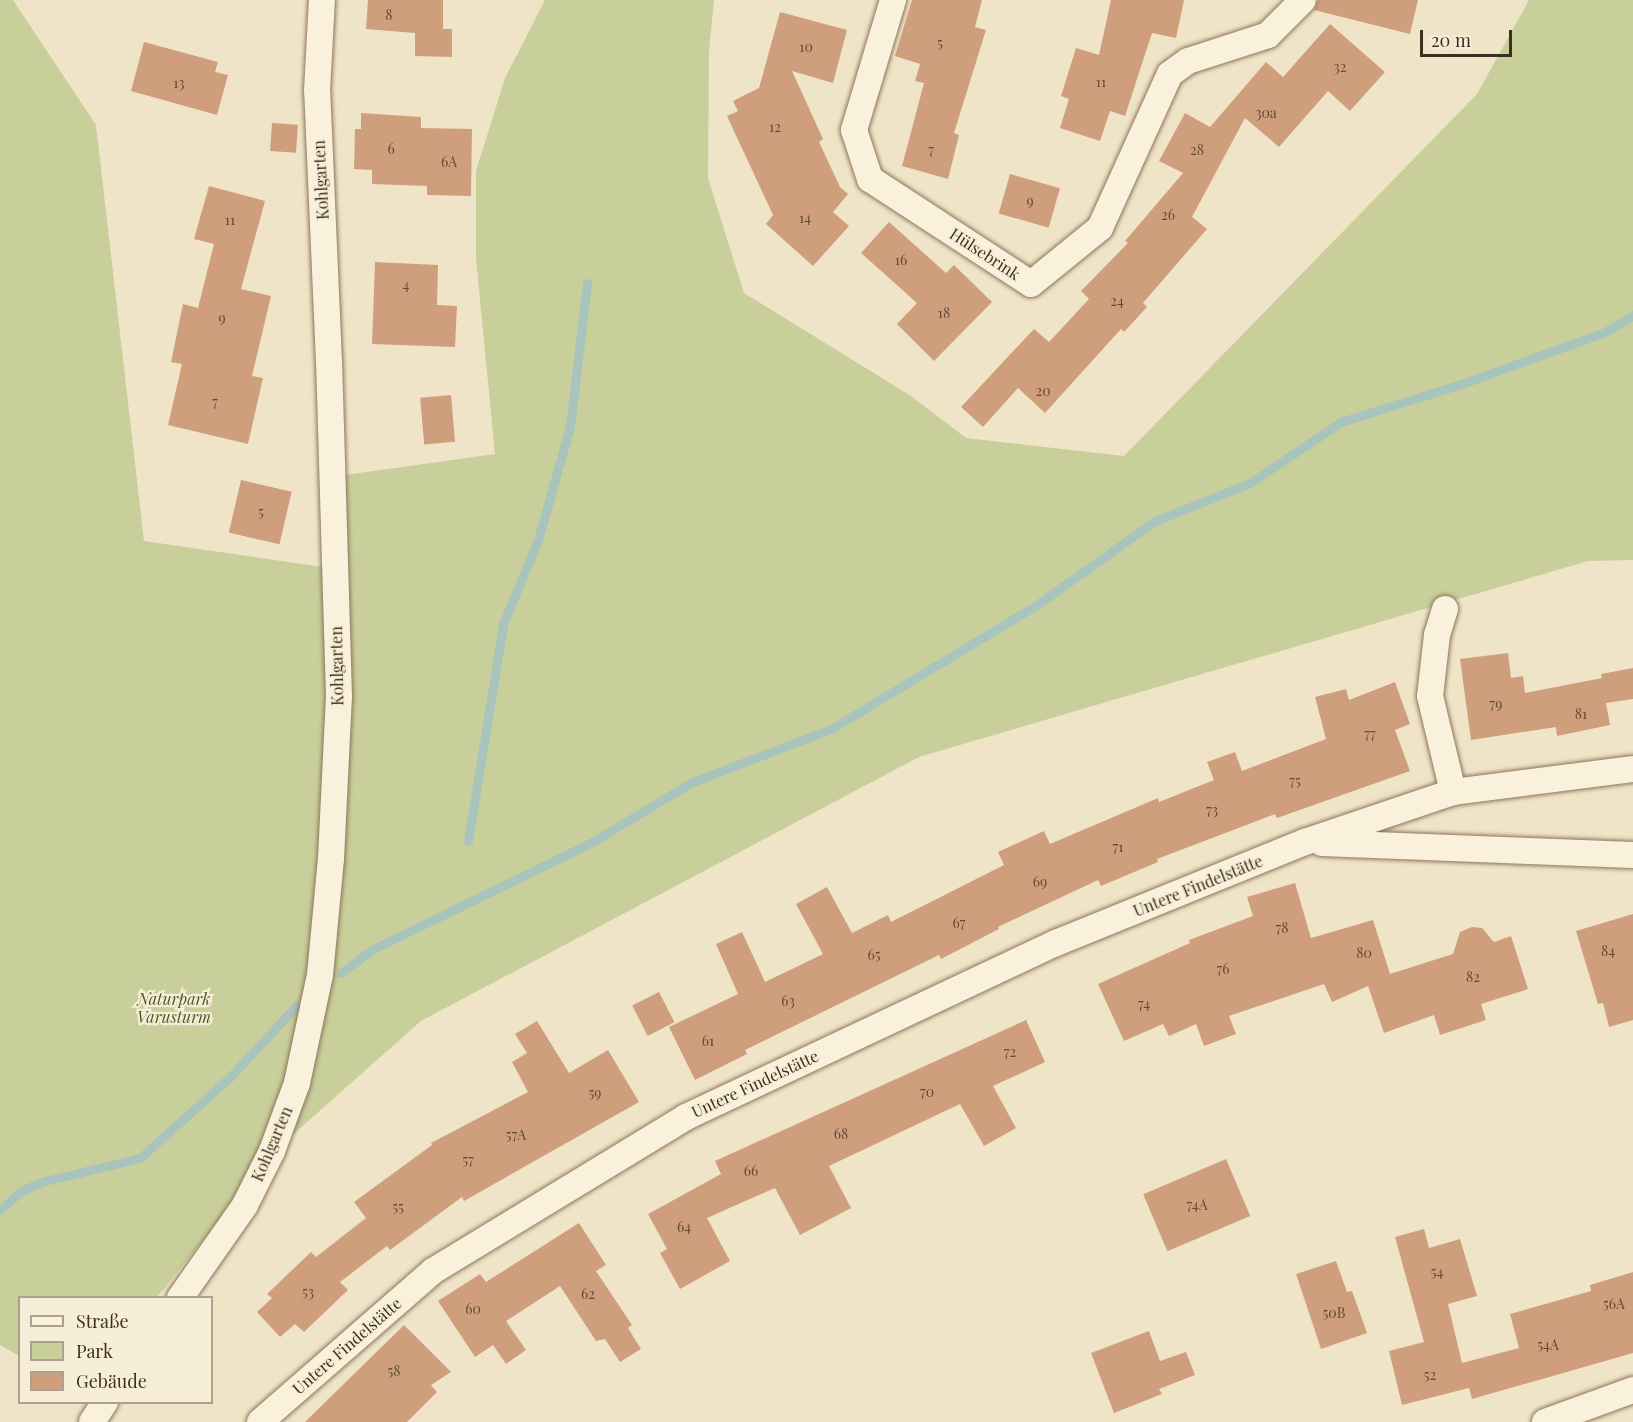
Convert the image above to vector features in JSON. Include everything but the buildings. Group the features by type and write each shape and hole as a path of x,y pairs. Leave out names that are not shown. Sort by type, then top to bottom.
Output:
{"street":[{"name":"Kohlgarten","path":"181,1296 245,1205 273,1151 297,1083 320,975 331,859 339,697 317,91 322,0"},
{"name":"Hülsebrink","path":"893,0 854,130 870,179 1031,284 1100,228 1170,74 1188,61 1268,35 1303,0"},
{"path":"1445,609 1437,635 1430,696 1453,792"},
{"name":"Untere Findelstätte","path":"260,1422 433,1271 686,1116 1056,943 1305,842 1453,792 1633,769"},
{"name":"Untere Findelstätte","path":"1305,842 1633,855"},
{"path":"1545,1422 1633,1390"},
{"path":"92,1422 104,1404"}],"green space":[{"name":"Naturpark Varusturm","path":"0,0 13,0 96,125 144,541 330,568 338,476 495,454 476,259 476,171 505,78 545,0 714,0 709,51 708,178 744,293 911,396 966,438 1124,456 1477,94 1529,0 1633,0 1633,560 1588,561 919,757 421,1021 280,1146 158,1296 18,1296 18,1355 0,1345"}],"waterway":[{"path":"468,841 503,624 538,540 570,426 587,283"},
{"path":"341,973 373,949 592,842 690,783 831,729 1038,604 1155,521 1250,483 1341,422 1467,382 1605,332 1633,315"},
{"path":"0,1210 21,1191 45,1181 140,1158 231,1076 297,1005"}]}
